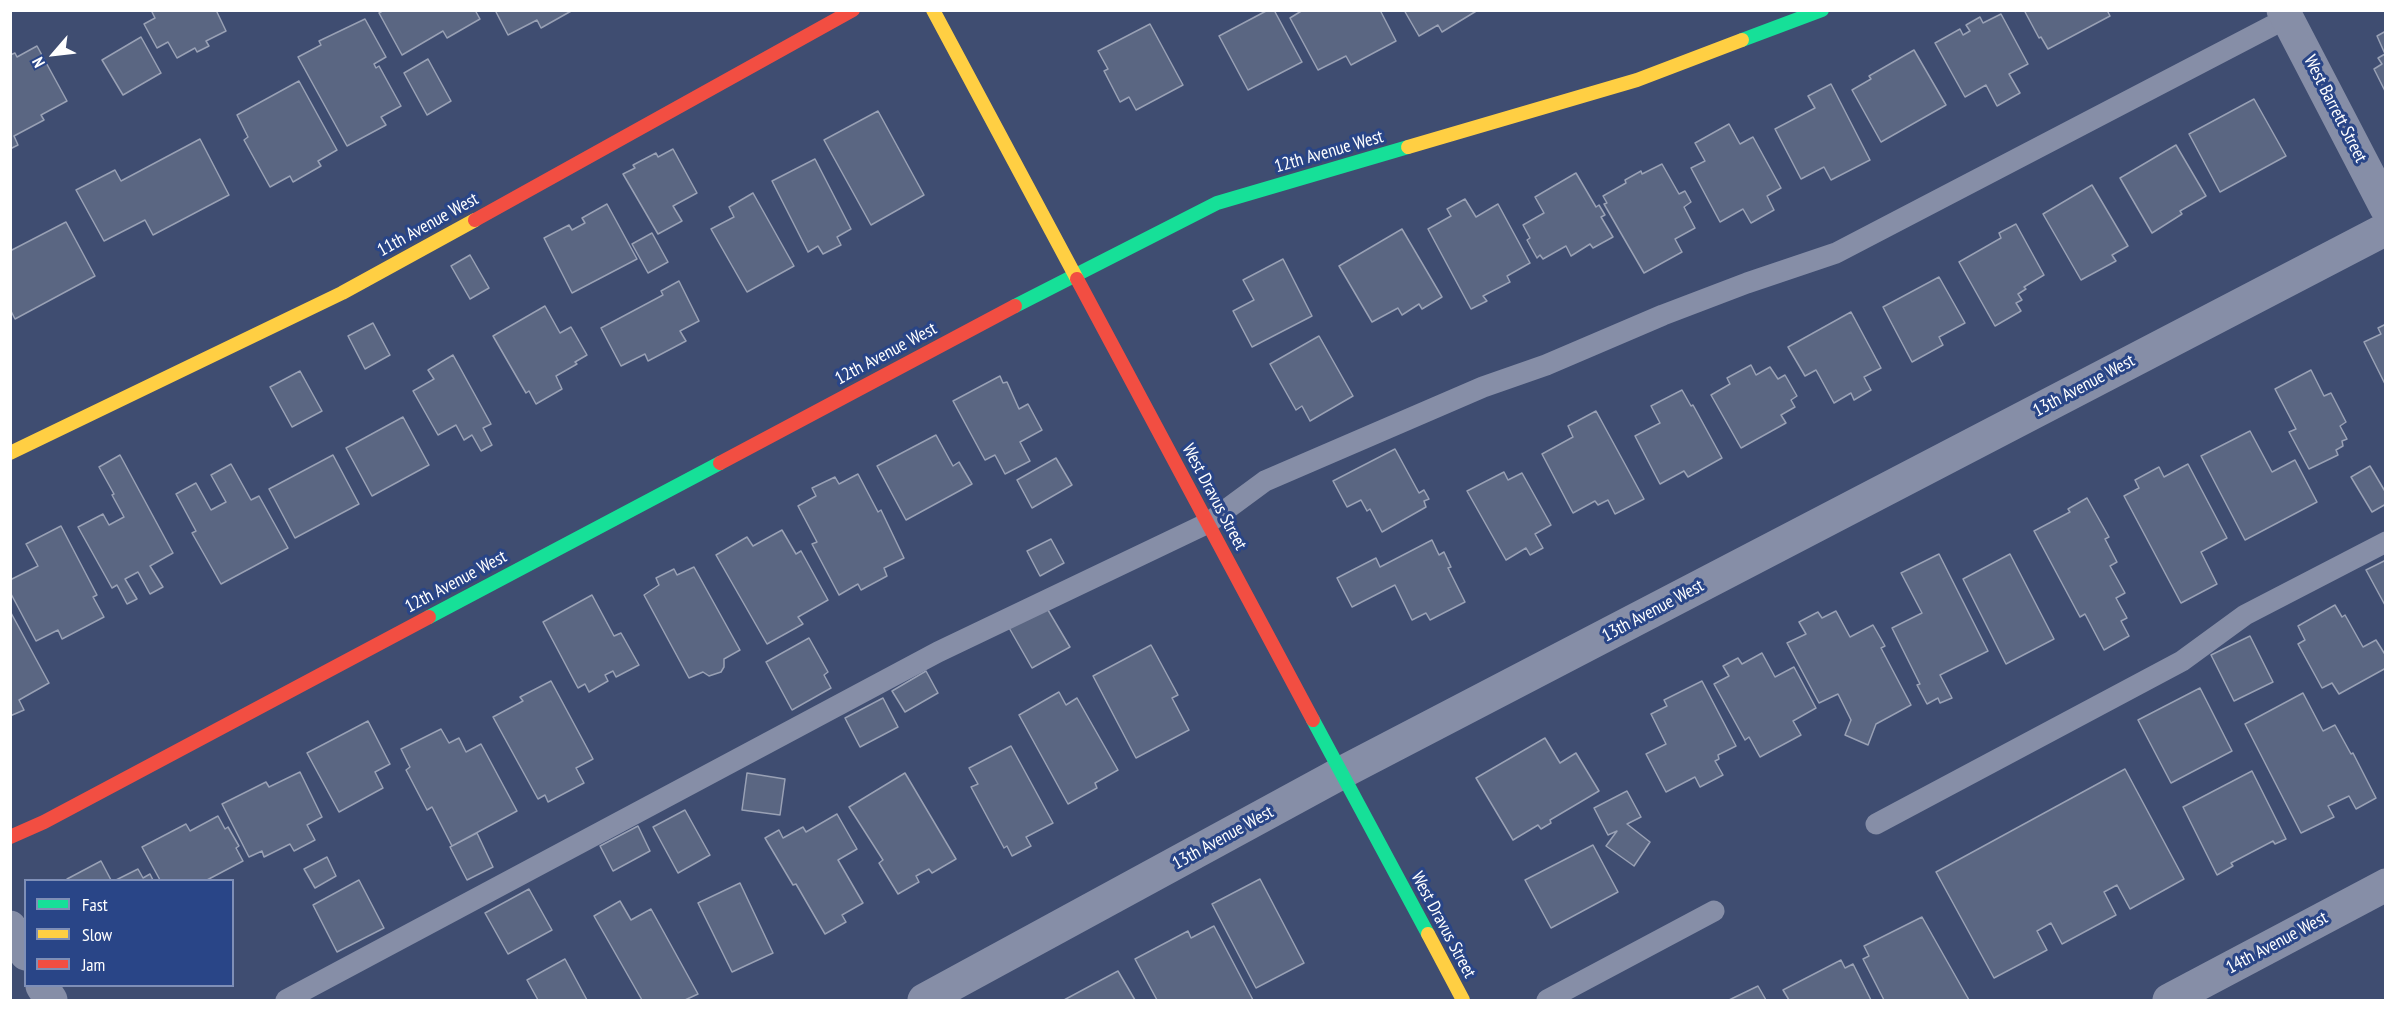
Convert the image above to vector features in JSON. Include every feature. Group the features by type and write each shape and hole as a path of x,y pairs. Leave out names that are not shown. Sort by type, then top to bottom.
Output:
{"street":[{"name":"11th Avenue West","path":"10,453 342,294 853,10"},
{"name":"West Dravus Street","path":"933,10 1463,1000"},
{"name":"12th Avenue West","path":"10,837 54,816 1075,275 1217,203 1637,80 1822,10"},
{"name":"West Barrett Street","path":"2285,14 2385,208"},
{"name":"13th Avenue West","path":"924,1000 1341,773 2385,229"},
{"name":"14th Avenue West","path":"2169,1000 2385,885"},
{"path":"10,927 24,951"},
{"path":"43,987 51,1000"}],"lane":[{"path":"286,1000 938,652 1208,523 1265,481 1483,387 1546,365 1663,315 1836,253 2285,14"},
{"path":"1876,824 2182,661 2245,615 2385,542"},
{"path":"1546,1000 1714,911"}],"building":[{"path":"151,10 216,10 226,31 206,41 209,46 197,52 195,48 177,58 168,42 157,48 144,24 155,18"},
{"path":"384,10 475,10 480,19 447,38 443,31 402,55 379,13"},
{"path":"495,10 573,10 541,28 537,20 508,35"},
{"path":"1268,10 1274,10 1302,62 1248,90 1219,36"},
{"path":"1303,10 1380,10 1396,41 1351,65 1346,56 1318,70 1290,18"},
{"path":"1404,10 1478,10 1442,32 1438,25 1419,36"},
{"path":"2024,10 2107,10 2110,16 2048,49 2041,37 2039,38"},
{"path":"2001,14 2028,64 2009,74 2020,93 1997,106 1986,85 1965,97 1935,43 1960,29 1963,35 1970,31 1966,25 1980,17 1983,23"},
{"path":"365,19 386,57 374,64 376,68 379,66 401,106 381,117 386,125 347,146 298,57 321,45 319,41"},
{"path":"1150,24 1183,85 1136,110 1129,97 1120,102 1104,71 1108,69 1098,51"},
{"path":"2386,31 2386,93 2374,69 2382,64 2378,58 2385,54 2377,36"},
{"path":"141,37 161,73 123,95 102,60"},
{"path":"37,46 67,101 41,115 44,120 14,136 18,145 10,149 10,55 15,53 17,57"},
{"path":"1914,50 1946,105 1881,142 1852,90 1871,79 1869,76"},
{"path":"428,59 451,101 427,115 404,73"},
{"path":"299,81 337,150 318,161 321,166 293,182 290,176 270,187 244,140 248,137 237,115"},
{"path":"1831,84 1870,160 1831,180 1824,167 1801,179 1775,129 1815,108 1808,96"},
{"path":"2254,99 2286,156 2220,192 2189,134"},
{"path":"878,111 924,195 871,225 824,140"},
{"path":"1729,124 1740,144 1753,137 1781,188 1767,196 1774,210 1751,223 1743,209 1720,222 1691,168 1705,161 1695,143"},
{"path":"200,139 229,195 153,235 145,220 104,241 76,190 115,170 121,181"},
{"path":"2176,145 2206,196 2180,211 2182,214 2152,233 2120,178"},
{"path":"673,149 697,193 673,206 682,221 658,234 623,174 635,168 633,165 656,153 658,157"},
{"path":"815,159 851,229 837,237 841,245 823,254 818,246 808,252 772,181"},
{"path":"1662,164 1679,194 1685,191 1691,202 1684,207 1695,228 1675,239 1682,252 1644,273 1604,204 1607,203 1603,196 1641,171 1642,174"},
{"path":"1576,173 1596,207 1599,205 1605,215 1601,217 1613,237 1593,248 1590,244 1571,256 1566,246 1543,259 1540,255 1537,258 1527,240 1530,238 1523,225 1544,213 1535,197"},
{"path":"2092,185 2128,246 2112,255 2116,261 2081,280 2043,214"},
{"path":"753,193 794,266 747,292 711,229 734,217 729,207"},
{"path":"1465,199 1476,217 1498,204 1530,263 1507,276 1510,282 1483,296 1487,301 1471,309 1428,229 1451,216 1447,209"},
{"path":"607,204 637,259 572,293 544,238 569,225 572,230 585,223 582,218"},
{"path":"66,222 95,276 15,319 10,309 10,251"},
{"path":"2016,224 2044,275 2024,287 2026,289 2018,294 2022,300 2016,303 2021,311 1995,326 1959,262 2001,238 1999,233"},
{"path":"1402,229 1442,297 1422,309 1419,304 1402,315 1398,308 1372,322 1339,266"},
{"path":"652,233 668,262 648,273 632,244"},
{"path":"470,255 489,288 470,299 451,266"},
{"path":"1283,259 1312,316 1252,347 1233,311 1254,300 1243,280"},
{"path":"1939,277 1965,323 1939,337 1943,345 1912,362 1883,307"},
{"path":"679,281 699,321 680,331 686,341 648,361 645,354 621,366 601,328 663,295 661,291"},
{"path":"545,306 560,333 571,327 587,355 575,362 577,364 556,376 562,389 536,404 529,391 526,393 493,336"},
{"path":"1851,312 1881,368 1864,377 1871,390 1854,400 1851,393 1834,403 1816,370 1805,376 1788,347"},
{"path":"373,323 390,355 365,369 348,336"},
{"path":"2386,324 2386,386 2364,342 2381,334 2378,328"},
{"path":"1319,336 1353,396 1310,421 1302,406 1296,410 1270,364"},
{"path":"453,355 491,424 483,428 492,445 481,451 472,435 464,440 456,425 438,435 413,391 434,379 428,370"},
{"path":"1751,365 1756,375 1770,367 1778,379 1785,375 1797,396 1791,400 1795,407 1781,415 1786,423 1741,448 1711,395 1730,384 1727,378"},
{"path":"2311,370 2324,396 2331,393 2346,422 2340,426 2347,439 2342,441 2343,446 2336,450 2338,455 2309,469 2289,432 2296,429 2275,389"},
{"path":"300,371 322,411 292,427 270,387"},
{"path":"1000,376 1003,383 1007,382 1019,409 1028,404 1042,430 1020,442 1030,461 1005,474 995,455 985,460 953,401"},
{"path":"1682,390 1691,406 1693,405 1722,458 1688,477 1684,471 1660,484 1635,436 1660,423 1651,406"},
{"path":"1596,411 1644,499 1615,514 1608,500 1598,505 1595,501 1573,513 1542,454 1573,437 1568,426"},
{"path":"403,417 429,465 372,496 346,448"},
{"path":"2250,431 2272,472 2295,460 2317,502 2245,540 2201,456"},
{"path":"936,435 953,466 959,462 972,484 906,520 877,466"},
{"path":"1395,449 1419,493 1424,490 1429,499 1424,501 1426,507 1382,532 1370,509 1367,511 1361,500 1347,507 1333,481"},
{"path":"120,455 173,553 150,566 163,587 150,594 138,572 125,579 137,599 127,604 117,585 112,588 78,527 103,514 109,525 124,517 99,467"},
{"path":"333,455 359,504 295,538 269,489"},
{"path":"1056,458 1072,485 1032,508 1017,480"},
{"path":"231,464 251,500 259,496 288,548 221,584 192,533 196,531 176,494 196,483 211,510 226,502 211,475"},
{"path":"2188,464 2227,538 2201,552 2217,584 2181,603 2124,496 2139,488 2135,480 2159,467 2164,477"},
{"path":"2370,466 2386,493 2386,504 2372,512 2351,477"},
{"path":"1504,472 1508,480 1522,473 1551,525 1535,534 1543,548 1530,555 1526,548 1506,560 1467,491"},
{"path":"858,474 878,512 881,510 904,558 884,568 887,576 861,590 858,584 839,595 812,544 817,542 798,506 816,496 812,488 835,477 839,484"},
{"path":"2087,498 2109,537 2105,539 2117,562 2110,566 2125,593 2116,598 2127,618 2121,621 2129,636 2104,650 2085,614 2080,617 2034,531 2070,512 2068,509"},
{"path":"61,526 97,595 93,597 104,617 62,639 58,630 36,641 10,592 10,580 38,566 26,544"},
{"path":"782,530 796,554 801,551 828,600 798,617 803,624 767,644 716,555 747,537 753,546"},
{"path":"1051,539 1064,563 1040,576 1027,551"},
{"path":"1432,540 1439,555 1444,552 1451,567 1448,568 1465,602 1430,620 1426,613 1412,620 1395,585 1352,607 1337,578 1376,558 1380,567"},
{"path":"1939,554 1988,651 1940,675 1952,698 1940,703 1938,698 1927,704 1917,685 1920,684 1892,628 1922,613 1901,573"},
{"path":"2010,554 2054,639 2006,664 1963,579"},
{"path":"2386,560 2386,607 2366,570"},
{"path":"694,567 740,650 724,659 721,672 709,676 703,672 689,678 644,595 659,585 656,578 674,569 677,575"},
{"path":"592,595 614,636 621,633 639,665 616,677 613,671 605,675 608,681 589,692 585,684 578,688 543,622"},
{"path":"1045,605 1070,647 1032,668 1008,626"},
{"path":"2335,605 2342,617 2345,615 2363,647 2376,640 2386,656 2386,668 2339,694 2332,683 2322,688 2298,644 2305,640 2298,626"},
{"path":"10,611 49,683 19,700 24,710 10,716"},
{"path":"1836,611 1850,637 1873,625 1885,646 1881,648 1911,705 1876,724 1868,745 1845,735 1851,720 1838,694 1819,703 1787,643 1806,634 1799,622 1818,612 1822,618"},
{"path":"2250,636 2273,682 2234,701 2211,655"},
{"path":"809,638 828,672 824,675 831,688 792,710 766,662"},
{"path":"1151,645 1178,695 1172,698 1189,730 1136,758 1093,676"},
{"path":"1762,653 1775,677 1794,667 1816,708 1793,721 1801,735 1760,757 1749,737 1745,740 1714,684 1729,676 1723,666 1738,658 1742,664"},
{"path":"926,671 938,693 905,712 892,691"},
{"path":"551,681 593,759 576,768 584,783 548,802 545,795 538,799 493,717 523,701 520,697"},
{"path":"1702,681 1736,746 1718,755 1719,759 1715,761 1723,775 1700,787 1695,777 1666,792 1646,754 1666,744 1651,714 1667,706 1664,700"},
{"path":"2200,688 2232,751 2171,783 2138,720"},
{"path":"1059,692 1066,705 1077,698 1118,770 1095,783 1097,788 1068,804 1019,715"},
{"path":"2303,693 2323,731 2335,725 2351,754 2353,753 2376,798 2356,809 2349,796 2328,806 2334,817 2301,833 2245,724"},
{"path":"883,698 898,727 860,747 845,718"},
{"path":"368,721 390,764 375,772 383,788 339,812 307,753"},
{"path":"441,729 449,743 459,738 466,752 481,744 517,811 452,846 432,807 427,810 406,770 410,767 401,749"},
{"path":"1545,738 1560,763 1576,753 1599,791 1550,820 1551,823 1541,829 1538,825 1513,840 1476,778"},
{"path":"1011,746 1053,823 1026,837 1031,846 1012,856 1007,846 1004,848 971,787 978,784 969,768"},
{"path":"2125,769 2184,879 2130,909 2117,885 2104,892 2116,915 2062,944 2051,923 2037,931 2047,950 1994,978 1936,872"},
{"path":"2252,771 2286,839 2275,844 2273,841 2231,863 2233,866 2217,875 2183,807"},
{"path":"300,772 322,817 307,825 315,840 294,851 290,844 264,857 262,851 249,857 222,804 266,782 269,787"},
{"path":"747,773 785,779 780,815 742,810"},
{"path":"905,773 956,859 932,873 929,869 916,876 919,882 898,894 879,863 883,860 849,807"},
{"path":"1627,791 1641,817 1627,824 1650,842 1634,866 1606,846 1617,831 1608,835 1594,808"},
{"path":"685,810 710,855 678,873 653,827"},
{"path":"837,814 857,849 838,860 863,903 842,915 846,922 825,934 796,884 793,885 765,838 779,830 783,838 803,827 806,832"},
{"path":"218,816 225,829 228,827 239,846 236,848 243,861 209,879 159,879 142,847 186,824 190,831"},
{"path":"638,826 650,851 613,871 600,846"},
{"path":"477,833 493,867 467,880 450,847"},
{"path":"1593,845 1618,892 1551,928 1525,880"},
{"path":"327,857 336,876 315,888 304,869"},
{"path":"101,861 110,879 67,879"},
{"path":"138,869 143,878 150,874 152,879 118,879"},
{"path":"1260,879 1304,963 1256,988 1212,904"},
{"path":"359,880 384,928 337,952 313,905"},
{"path":"740,883 773,953 732,972 698,903"},
{"path":"529,889 552,930 508,954 485,913"},
{"path":"620,901 631,920 651,909 698,994 685,1000 642,1000 594,916"},
{"path":"1922,917 1969,1000 1884,1000 1863,959 1869,956 1864,946"},
{"path":"1214,926 1253,1000 1157,1000 1135,959 1188,931 1191,938"},
{"path":"565,959 587,1000 538,1000 527,980"},
{"path":"1841,960 1845,968 1853,964 1871,1000 1789,1000 1783,990"},
{"path":"1118,971 1135,1000 1064,1000"},
{"path":"1758,986 1766,1000 1729,1000"}],"traffic: fast":[{"path":"1742,40 1822,10"},
{"path":"1015,306 1217,203 1408,147"},
{"path":"429,617 720,463"},
{"path":"1313,720 1428,934"}],"traffic: slow":[{"path":"933,10 1077,279"},
{"path":"1408,147 1637,80 1742,40"},
{"path":"10,453 342,293 475,220"},
{"path":"1428,934 1463,1000"}],"traffic: jam":[{"path":"475,220 853,10"},
{"path":"1077,279 1313,720"},
{"path":"720,463 1015,306"},
{"path":"10,837 44,822 429,617"}]}
